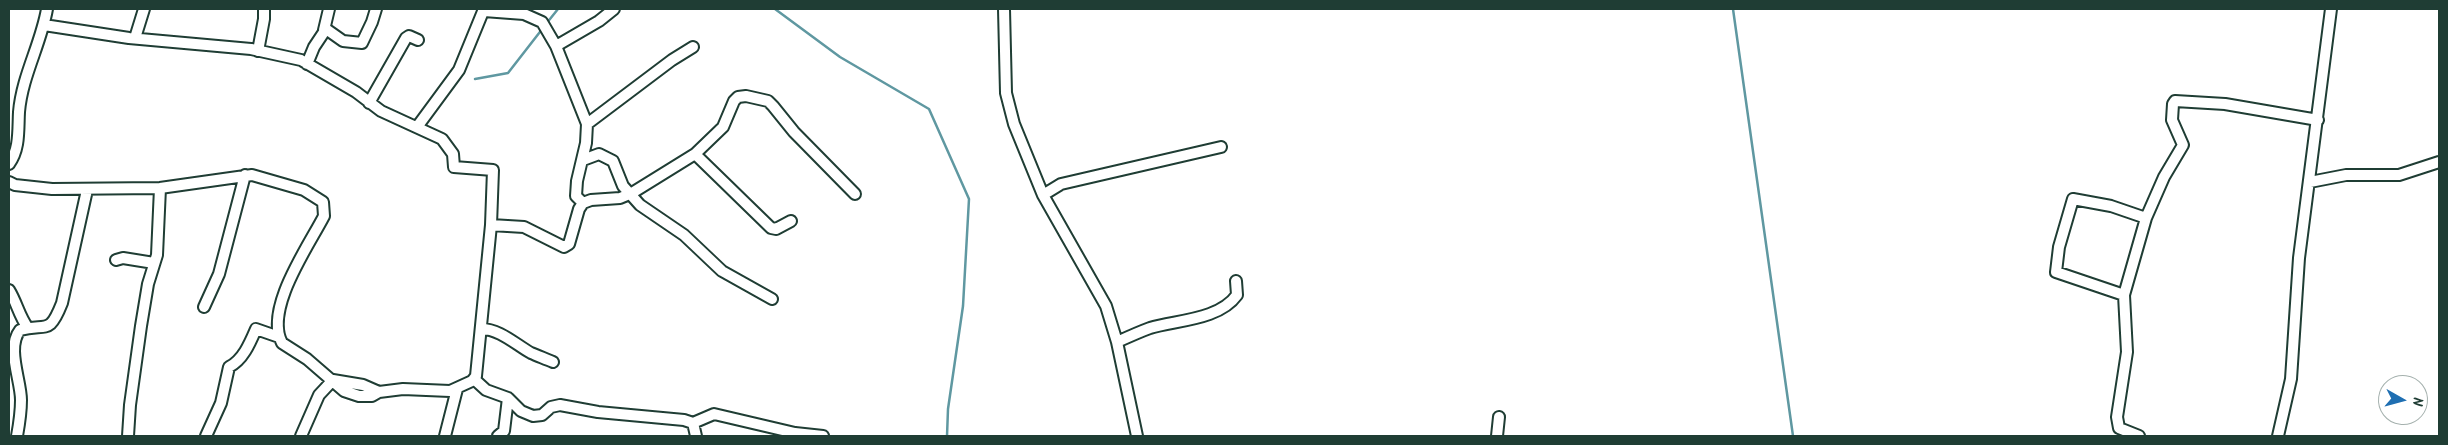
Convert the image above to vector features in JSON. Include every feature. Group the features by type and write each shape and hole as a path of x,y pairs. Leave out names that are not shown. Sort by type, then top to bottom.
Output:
{"street":[{"path":"9,164 18,142 19,110 24,85 44,25 47,9"},
{"path":"135,38 144,9"},
{"path":"258,51 264,9"},
{"path":"307,64 324,30 329,9"},
{"path":"324,30 328,29 343,41 362,43 376,9"},
{"path":"556,46 599,21 614,9"},
{"path":"1004,9 1006,93 1014,124 1043,195 1106,306 1118,342 1137,436"},
{"path":"2278,436 2291,379 2299,258 2331,9"},
{"path":"417,127 459,70 484,10 524,14 542,22 556,46 587,124 576,196 583,203"},
{"path":"44,25 286,56 307,64 356,92 369,103 412,127 417,127 442,139 453,154 454,167 490,170 494,173 482,329 474,379 457,390 403,389 379,392 372,396 359,396 344,391 307,359 287,348 278,336 256,329 248,348 236,363 229,367 222,403 206,436"},
{"path":"369,103 406,38 409,36 418,40"},
{"path":"587,124 672,60 693,47"},
{"path":"491,226 524,227 564,246 569,244 579,209 583,203 591,200 620,198 632,193 695,154 723,127 734,101 738,97 746,96 768,101 855,194"},
{"path":"2139,436 2118,428 2117,417 2127,352 2124,295 2146,218 2164,177 2183,145 2172,120 2173,104 2175,101 2225,104 2318,120"},
{"path":"1043,195 1061,184 1221,147"},
{"path":"583,160 599,154 613,161 623,186 632,193 640,205 684,235 722,271 772,299"},
{"path":"695,154 771,228 776,229 791,221"},
{"path":"2310,182 2346,175 2399,176 2439,162"},
{"path":"204,307 219,274 245,175"},
{"path":"9,182 24,186 87,190 160,188 245,175 276,181 304,190 323,202 324,216 279,307 278,336"},
{"path":"128,436 130,405 141,326 160,226 160,188"},
{"path":"17,436 20,393 15,336 20,330 44,328 52,324 57,317 62,303 87,190"},
{"path":"2124,295 2056,272 2059,247 2073,199 2111,206 2146,218"},
{"path":"116,260 124,258 154,263"},
{"path":"1118,342 1151,328 1198,317 1224,307 1237,295 1236,281"},
{"path":"9,290 18,304 20,317 28,328"},
{"path":"482,329 488,329 507,337 531,353 553,362"},
{"path":"474,379 486,390 508,398 521,411 533,416 542,415 551,407 560,405 693,423 714,414 795,433 823,436"},
{"path":"301,436 319,395 333,380"},
{"path":"9,389 20,393"},
{"path":"445,436 457,390"},
{"path":"498,436 504,432 508,398"},
{"path":"1497,436 1499,417"},
{"path":"693,423 696,436"}],"waterway":[{"path":"546,24 558,9"},
{"path":"775,9 840,57 929,109 969,199 963,306 948,409 947,436"},
{"path":"1733,9 1793,436"},
{"path":"475,79 508,73 543,28"}]}
